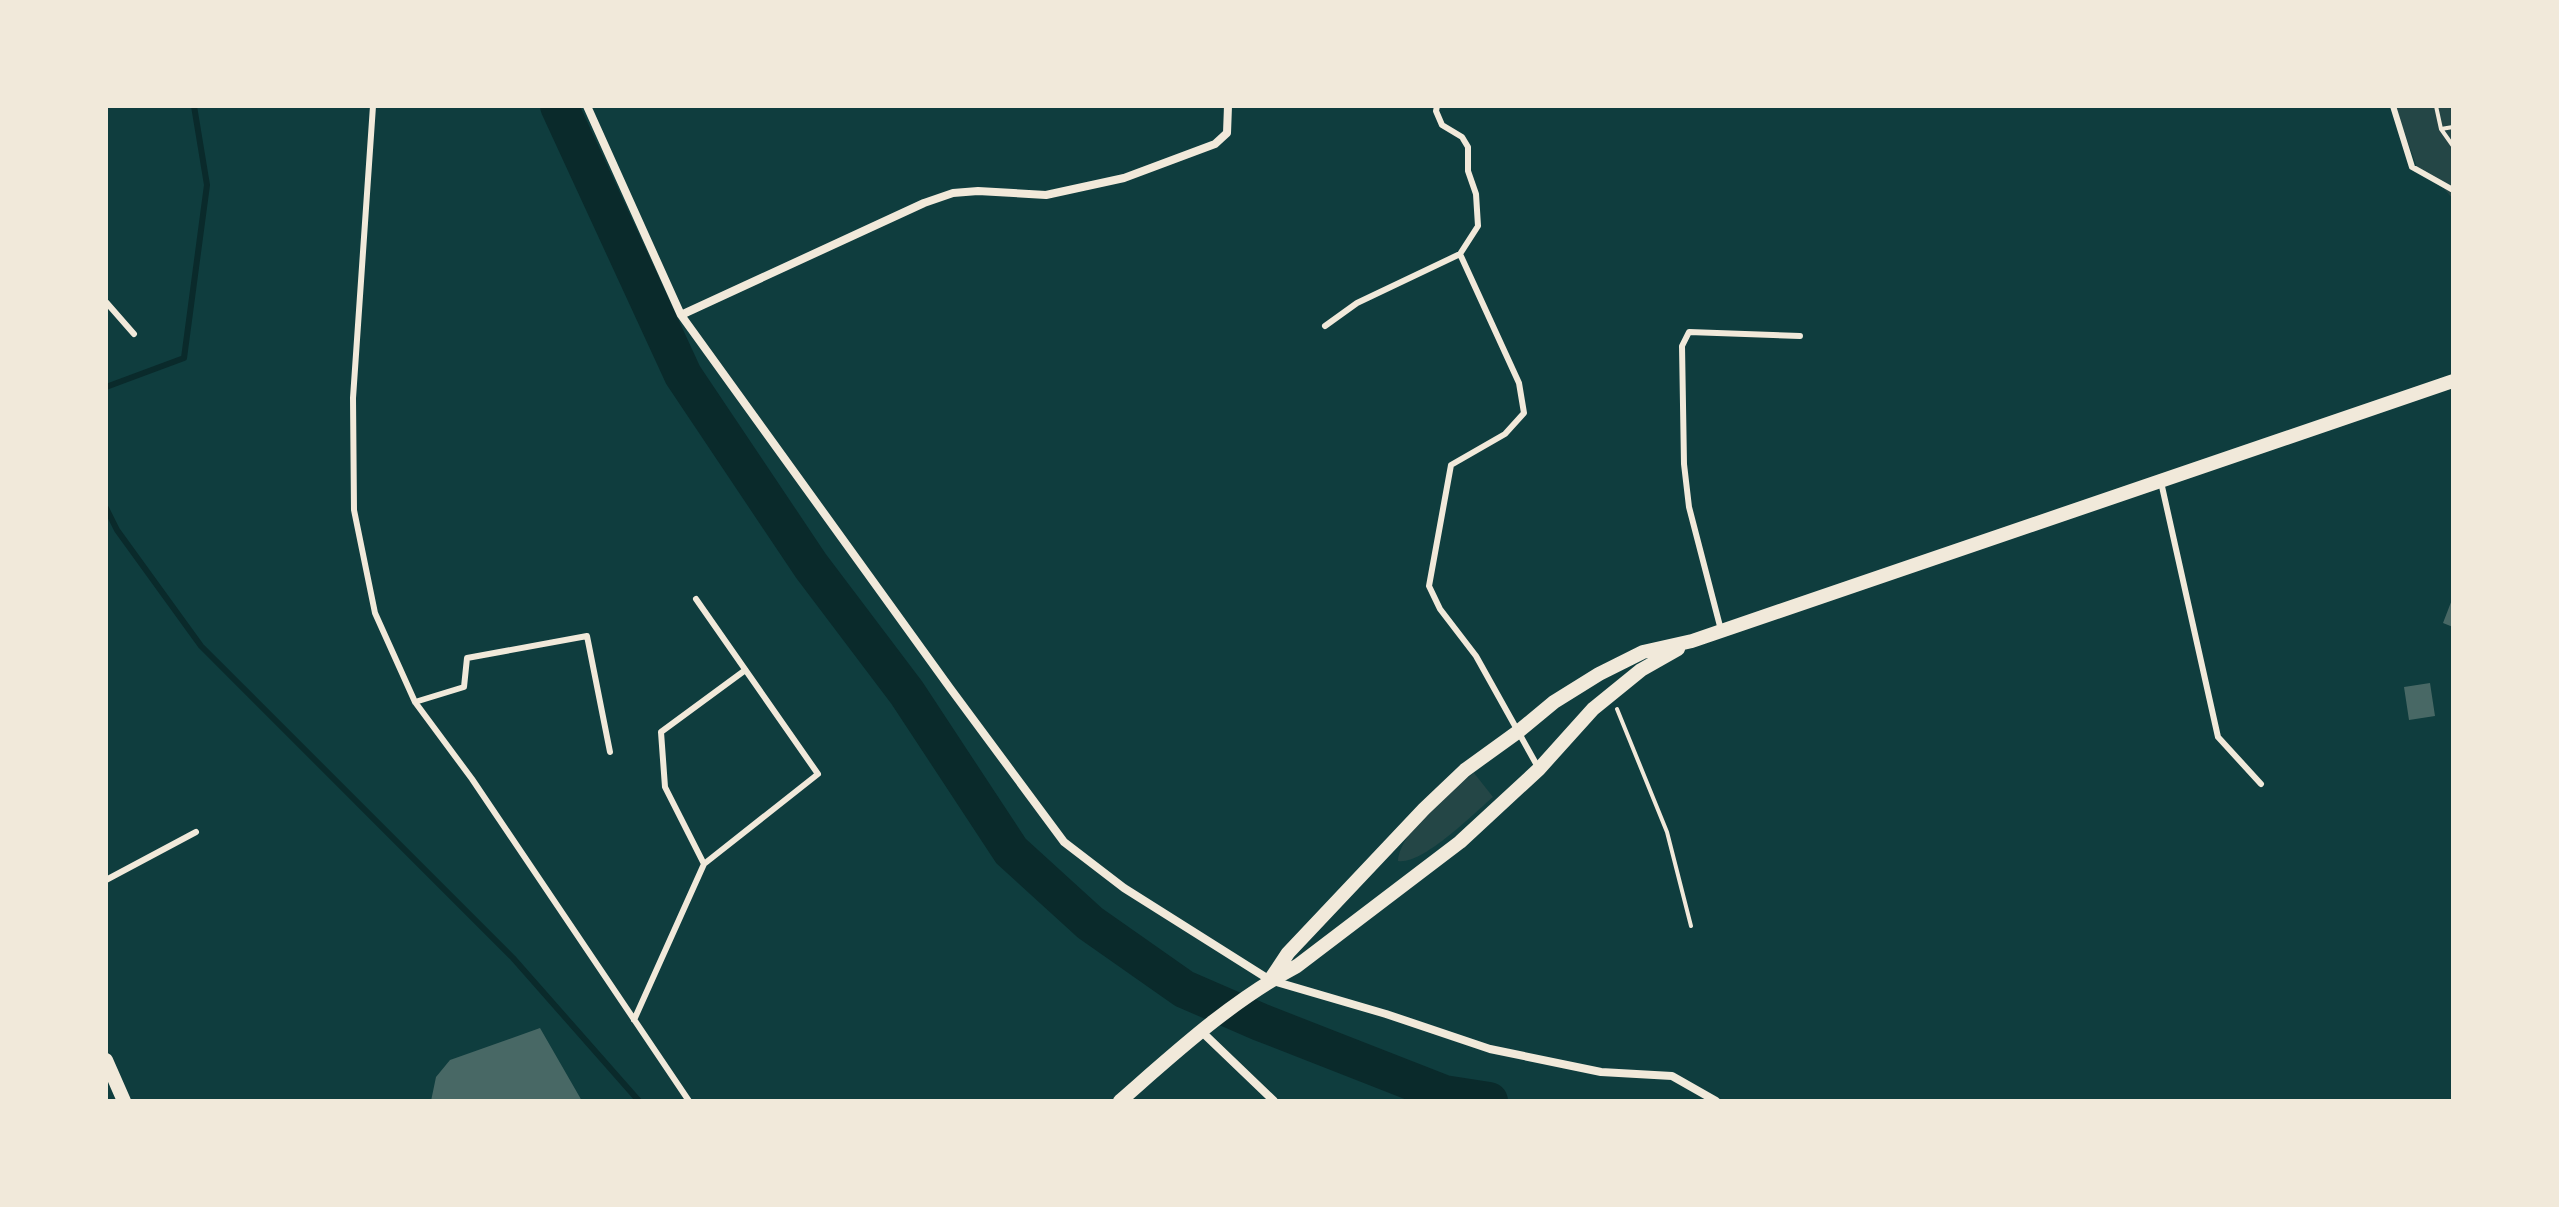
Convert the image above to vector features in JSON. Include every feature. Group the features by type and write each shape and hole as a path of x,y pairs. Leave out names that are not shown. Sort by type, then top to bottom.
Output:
{"street":[{"path":"587,106 681,315 1064,842 1124,888 1270,980 1490,1049 1601,1072 1672,1076 1716,1101"},
{"path":"681,315 924,203 953,193 1000,191 1046,195 1124,178 1215,144 1227,133 1228,106"},
{"path":"1270,980 1288,953 1465,770 1554,702 1599,674 1643,652 1692,641 2453,381"},
{"path":"1120,1101 1201,1030 1270,980 1297,966 1460,842 1539,769 1577,725 1611,694 1641,670 1692,641"},
{"path":"1201,1030 1274,1101"},
{"path":"106,1060 124,1101"}],"lane":[{"path":"373,106 353,398 354,510 375,613 415,702 472,779 689,1101"},
{"path":"1325,326 1357,303 1460,254 1478,226 1476,194 1468,171 1468,147 1462,137 1442,125 1437,106"},
{"path":"2393,106 2412,167 2453,190"},
{"path":"1460,254 1519,383 1524,413 1505,434 1451,465 1429,586 1440,609 1476,656 1539,769"},
{"path":"106,302 134,334"},
{"path":"1721,630 1689,507 1684,464 1682,346 1689,332 1800,336"},
{"path":"2161,479 2218,737 2261,784"},
{"path":"634,1020 704,864 818,774 696,599"},
{"path":"415,702 464,687 467,658 587,636 610,752"},
{"path":"704,864 665,787 661,732 744,671"},
{"path":"106,880 196,832"}],"path":[{"path":"2436,106 2441,129 2453,146"},
{"path":"2441,129 2453,127"},
{"path":"1611,694 1667,832 1691,926"}],"shaded area":[{"path":"2395,106 2453,106 2453,199 2439,183 2419,173"},
{"path":"1474,773 1493,797 1434,847 1421,855 1398,861 1401,849 1417,824 1440,800"}],"building":[{"path":"2453,597 2453,627 2443,623"},
{"path":"2430,683 2435,716 2409,720 2404,687"},
{"path":"540,1028 582,1101 431,1101 436,1077 450,1060"}],"waterway":[{"path":"106,387 184,358 207,185 194,106"},
{"path":"559,106 683,375 811,566 907,693 1011,851 1090,923 1184,989 1444,1094 1489,1101"},
{"path":"106,508 117,530 201,646 513,958 639,1101"}]}
